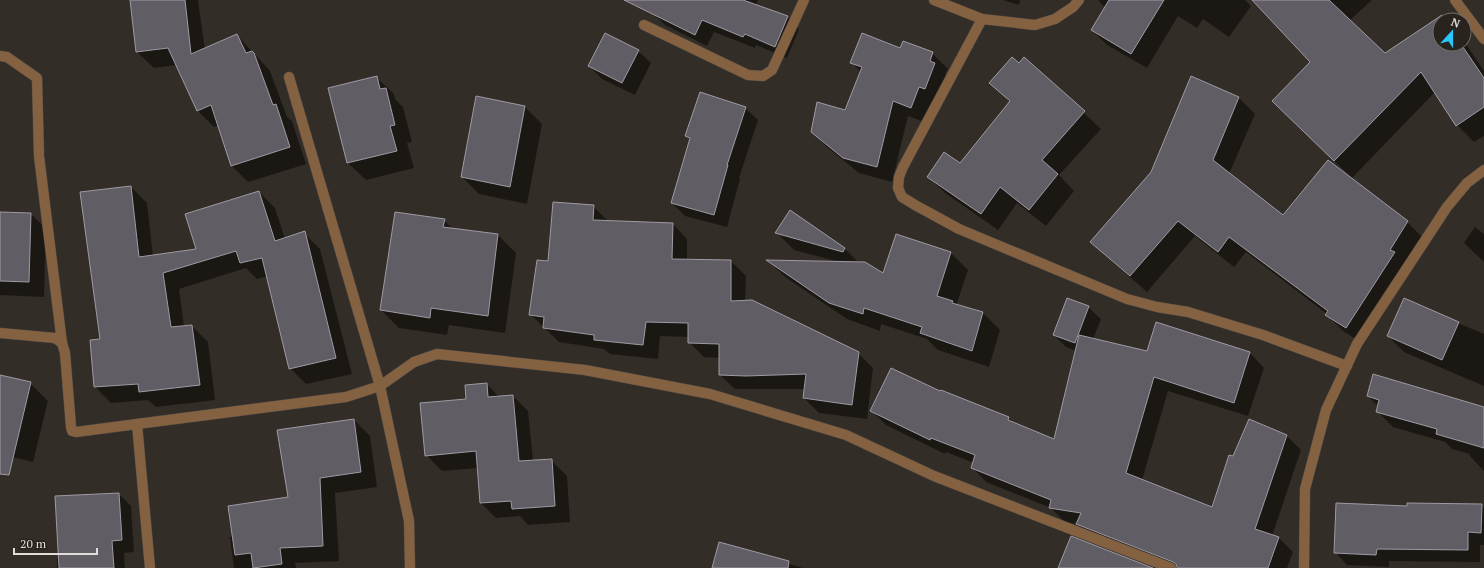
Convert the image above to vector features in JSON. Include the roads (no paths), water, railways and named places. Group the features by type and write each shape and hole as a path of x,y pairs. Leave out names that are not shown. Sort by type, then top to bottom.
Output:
{"street":[{"path":"644,25 748,75 763,76 772,70 804,0"},
{"path":"934,0 982,19 1035,25 1055,19 1073,7 1079,0"},
{"path":"1455,0 1484,38"},
{"path":"982,19 902,167 898,188 902,197 959,229 1127,299 1157,307 1188,312 1262,335 1347,366"},
{"path":"0,56 7,57 36,78 39,156 62,342 65,352 72,431 76,432 346,398 380,386 414,362 437,354 585,370 710,394 846,435 934,476 1171,568"},
{"path":"289,78 380,386 409,520 410,568"},
{"path":"1304,568 1305,489 1326,410 1357,344 1447,207 1467,183 1484,170"},
{"path":"0,333 55,338 62,342"},
{"path":"137,424 150,568"}]}
